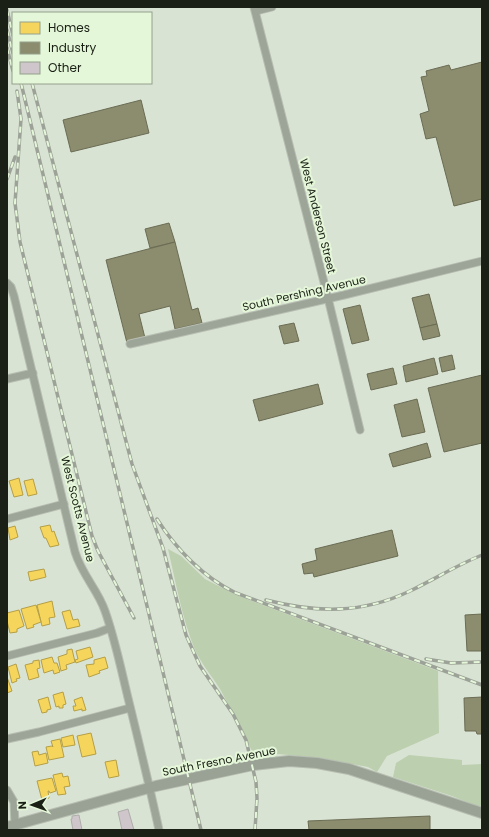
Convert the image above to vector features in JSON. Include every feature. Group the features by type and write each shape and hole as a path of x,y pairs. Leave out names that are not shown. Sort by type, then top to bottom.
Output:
{"street":[{"path":"255,9 272,7"},
{"name":"West Anderson Street","path":"255,9 360,430"},
{"name":"South Pershing Avenue","path":"130,344 482,261"},
{"name":"West Scotts Avenue","path":"7,283 11,287 14,296 79,564 100,598 110,628 160,830"},
{"path":"7,379 33,373"},
{"path":"7,519 64,504"},
{"path":"7,656 98,633 110,628"},
{"path":"7,739 130,708"},
{"name":"South Fresno Avenue","path":"11,826 150,788 252,765 290,761 317,763 349,769 482,813"},
{"path":"7,790 14,802 11,826"}],"green space":[{"path":"168,549 181,556 205,579 236,595 438,671 439,733 387,756 377,772 368,767 321,758 278,754 255,757 220,689 195,650 183,613"},
{"path":"409,755 462,760 462,765 482,764 482,808 452,796 393,777 396,763"}],"building: Homes":[{"path":"19,478 23,495 14,497 9,481"},
{"path":"33,479 37,494 28,496 24,481"},
{"path":"50,525 59,545 50,547 46,538 44,538 40,527"},
{"path":"15,526 18,537 10,540 8,528"},
{"path":"44,569 46,577 30,581 28,572"},
{"path":"52,601 55,617 49,618 50,624 42,626 37,605"},
{"path":"36,605 41,622 33,625 34,627 27,629 21,609"},
{"path":"19,610 24,626 17,629 17,632 10,633 7,613"},
{"path":"70,610 73,620 78,619 80,626 67,629 62,612"},
{"path":"90,647 93,657 76,663 75,660 78,659 76,651"},
{"path":"72,649 75,662 66,665 67,669 61,671 58,657 67,654 67,650"},
{"path":"52,657 54,663 57,663 60,672 54,674 53,670 44,673 41,660"},
{"path":"105,657 108,668 89,677 86,665 94,664 94,660"},
{"path":"39,660 40,668 37,669 39,677 29,680 25,665"},
{"path":"16,664 20,678 16,679 17,681 12,683 8,667"},
{"path":"7,677 12,691 7,693"},
{"path":"63,692 66,704 63,705 63,708 59,708 59,706 56,707 53,695"},
{"path":"48,697 51,709 42,713 38,700"},
{"path":"82,697 86,710 82,711 82,709 74,711 73,706 76,706 74,700"},
{"path":"91,733 96,754 82,757 77,736"},
{"path":"73,735 75,745 63,747 61,738"},
{"path":"60,739 64,757 49,760 46,747 53,747 51,741"},
{"path":"38,751 39,755 46,753 48,763 35,766 32,752"},
{"path":"116,760 119,776 109,778 105,762"},
{"path":"62,773 63,777 68,776 70,786 64,787 66,794 58,795 53,775"},
{"path":"52,778 56,791 50,793 48,791 49,798 42,800 37,781"}],"building: Industry":[{"path":"482,62 482,199 454,206 436,137 426,139 420,114 429,111 421,77 427,76 426,71 449,65 451,70"},
{"path":"141,100 149,133 71,152 63,120"},
{"path":"169,223 175,242 150,248 145,229"},
{"path":"175,242 192,310 198,308 202,323 175,329 170,306 139,314 145,338 127,343 106,260"},
{"path":"429,294 437,324 420,328 412,298"},
{"path":"360,305 369,340 352,344 343,309"},
{"path":"294,323 299,341 284,344 279,326"},
{"path":"437,324 440,336 423,340 420,328"},
{"path":"452,355 455,369 442,372 439,358"},
{"path":"434,358 438,374 406,382 403,366"},
{"path":"393,368 397,384 371,390 367,374"},
{"path":"482,375 482,443 444,452 428,388"},
{"path":"318,384 323,404 259,421 253,400"},
{"path":"417,399 425,432 402,437 394,405"},
{"path":"427,443 431,457 393,467 389,454"},
{"path":"392,530 398,556 314,577 313,573 304,574 302,564 317,560 315,549"},
{"path":"482,614 482,651 467,651 465,615"},
{"path":"482,697 482,734 477,734 476,731 465,731 464,698"},
{"path":"430,816 430,830 309,830 308,821"}],"building: Other":[{"path":"128,809 134,830 122,830 118,812"},
{"path":"79,815 82,830 73,830 71,819 72,816"}],"railway":[{"path":"7,10 12,31"},
{"path":"7,30 12,49"},
{"path":"7,48 12,67"},
{"path":"21,84 201,830"},
{"path":"32,84 132,464 163,548 186,635 200,666 233,714 246,740 256,782 257,798 255,830"},
{"path":"17,91 21,119 15,203 20,242 92,536 98,551 134,618"},
{"path":"7,179 15,157"},
{"path":"157,519 182,552 202,571 224,587 236,593 482,685"},
{"path":"266,600 321,609 339,609 374,604 392,599 410,591 482,555"},
{"path":"426,659 451,663 482,662"}]}
